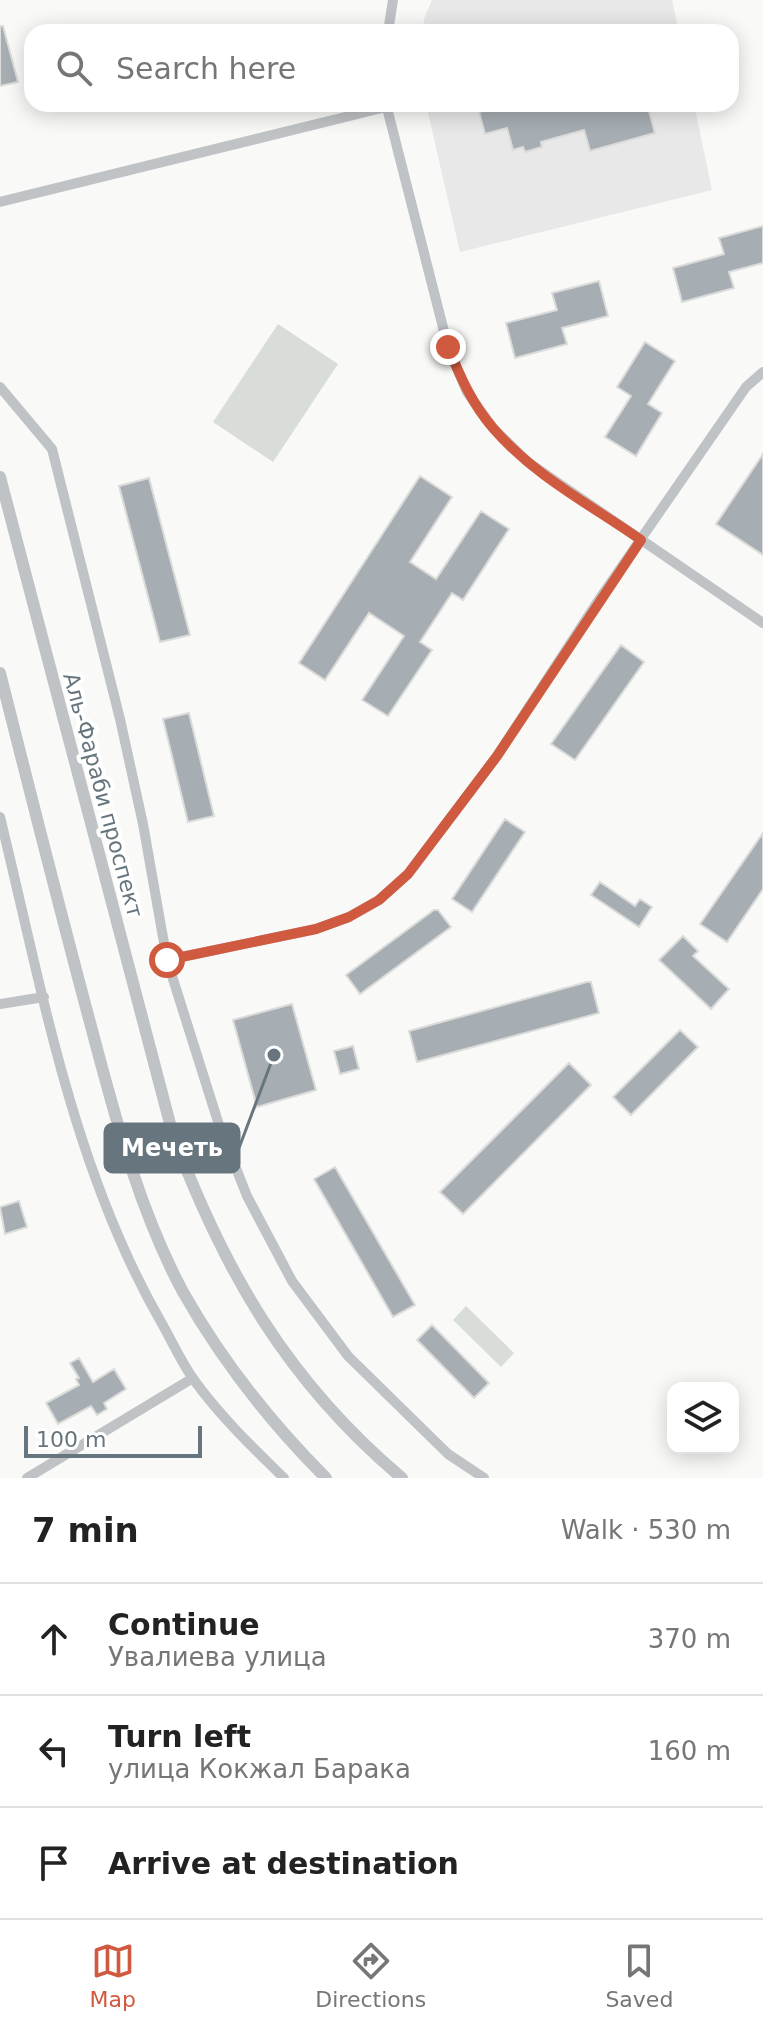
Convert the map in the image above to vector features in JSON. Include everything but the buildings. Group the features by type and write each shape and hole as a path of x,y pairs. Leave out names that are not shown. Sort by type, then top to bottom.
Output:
{"street":[{"path":"389,24 393,0"},
{"path":"0,202 362,112"},
{"path":"388,112 448,347 467,392 493,428 529,463 763,623"},
{"path":"167,960 316,929 379,900 408,874 497,756 746,387 763,372"},
{"path":"0,387 52,449 120,719 143,824 167,960 219,1125 247,1196 292,1281 348,1356 448,1454 484,1478"},
{"name":"Аль-Фараби проспект","path":"0,477 168,1121 199,1205 234,1275 271,1334 314,1391 375,1455 402,1478"},
{"path":"0,673 128,1162 155,1235 218,1350 256,1402 326,1478"},
{"path":"0,817 72,1111 104,1207 148,1299 193,1378 232,1427 284,1478"},
{"path":"0,1004 44,997"},
{"path":"27,1478 193,1378"}],"shaded area":[{"path":"432,0 672,0 677,24 424,24"},
{"path":"428,112 696,112 712,190 460,252"},
{"path":"278,324 338,364 273,462 213,422"},
{"path":"466,1306 514,1353 501,1367 453,1320"}],"place":[{"name":"Мечеть","path":"274,1055"}],"route":[{"path":"167,960 316,929 349,917 379,900 408,874 497,756 641,540 529,463 493,428 467,392 448,347"}]}
